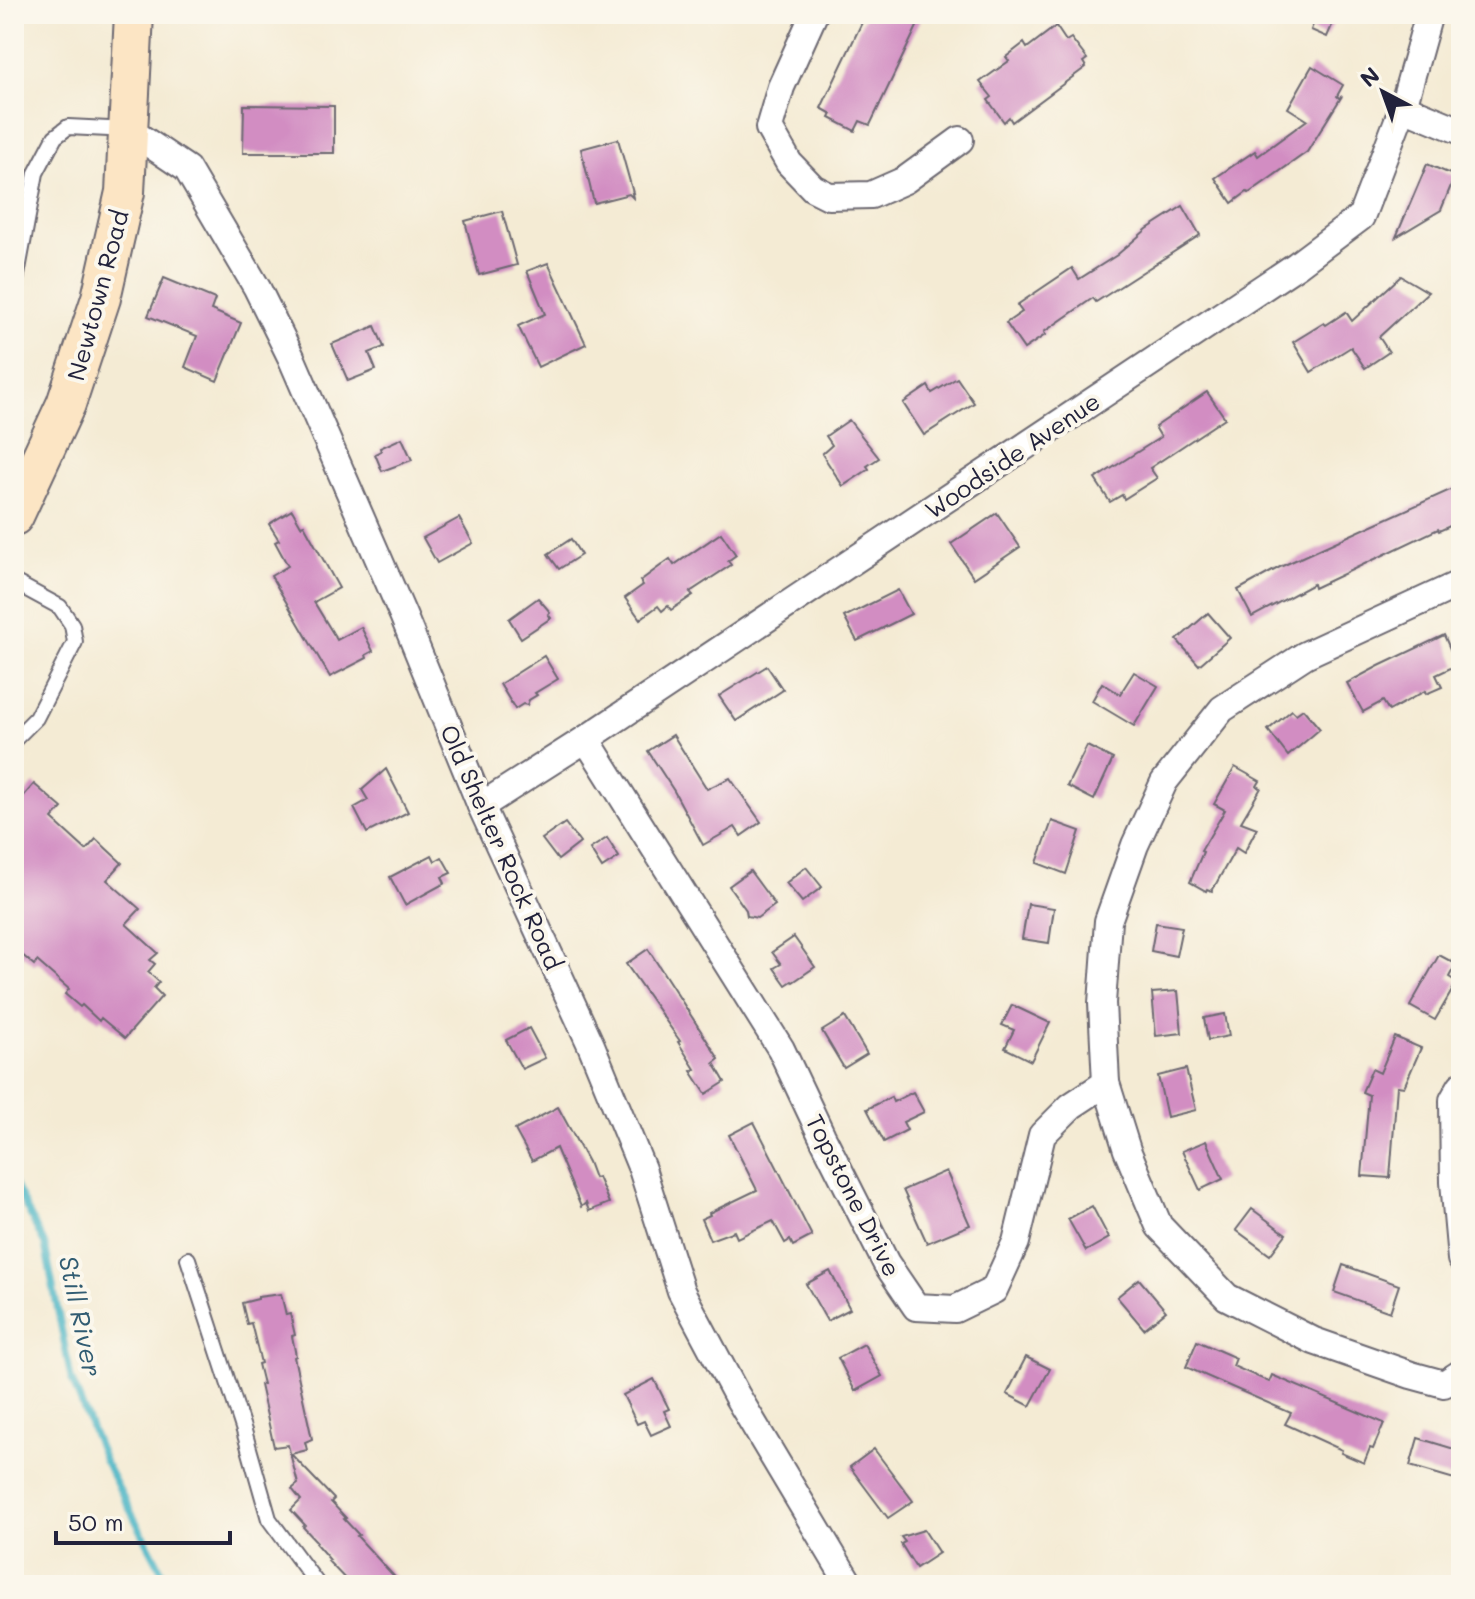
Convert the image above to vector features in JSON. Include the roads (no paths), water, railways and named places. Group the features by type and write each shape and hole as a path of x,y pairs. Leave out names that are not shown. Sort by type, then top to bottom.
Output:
{"main road":[{"name":"Newtown Road","path":"14,516 66,404 101,298 125,192 134,14"}],"street":[{"path":"814,14 781,87 769,128 789,163 813,188 829,196 871,195 905,180 960,140"},
{"name":"Woodside Avenue","path":"481,806 1297,265 1361,217 1403,107 1429,14"},
{"path":"1403,107 1461,131"},
{"name":"Old Shelter Rock Road","path":"129,130 187,169 257,288 291,357 391,586 481,806 591,1045 642,1169 681,1291 737,1396 850,1585"},
{"path":"1461,583 1305,655 1222,709 1164,782 1135,845 1108,921 1102,1003 1106,1083 1127,1150 1159,1226 1227,1297 1314,1341 1411,1375 1444,1384 1461,1373"},
{"name":"Topstone Drive","path":"586,739 781,1049 886,1263 916,1307 955,1309 994,1290 1016,1242 1042,1135 1071,1106 1106,1083"},
{"path":"1461,1086 1453,1100 1454,1182 1461,1259"}],"lane":[{"path":"14,291 36,173 55,137 68,127 129,130"},
{"path":"14,582 60,607 72,625 75,642 36,718 14,740"},
{"path":"188,1259 269,1519 318,1585"}],"waterway":[{"name":"Still River","path":"14,1184 45,1245 71,1378 104,1460 172,1585"}]}
